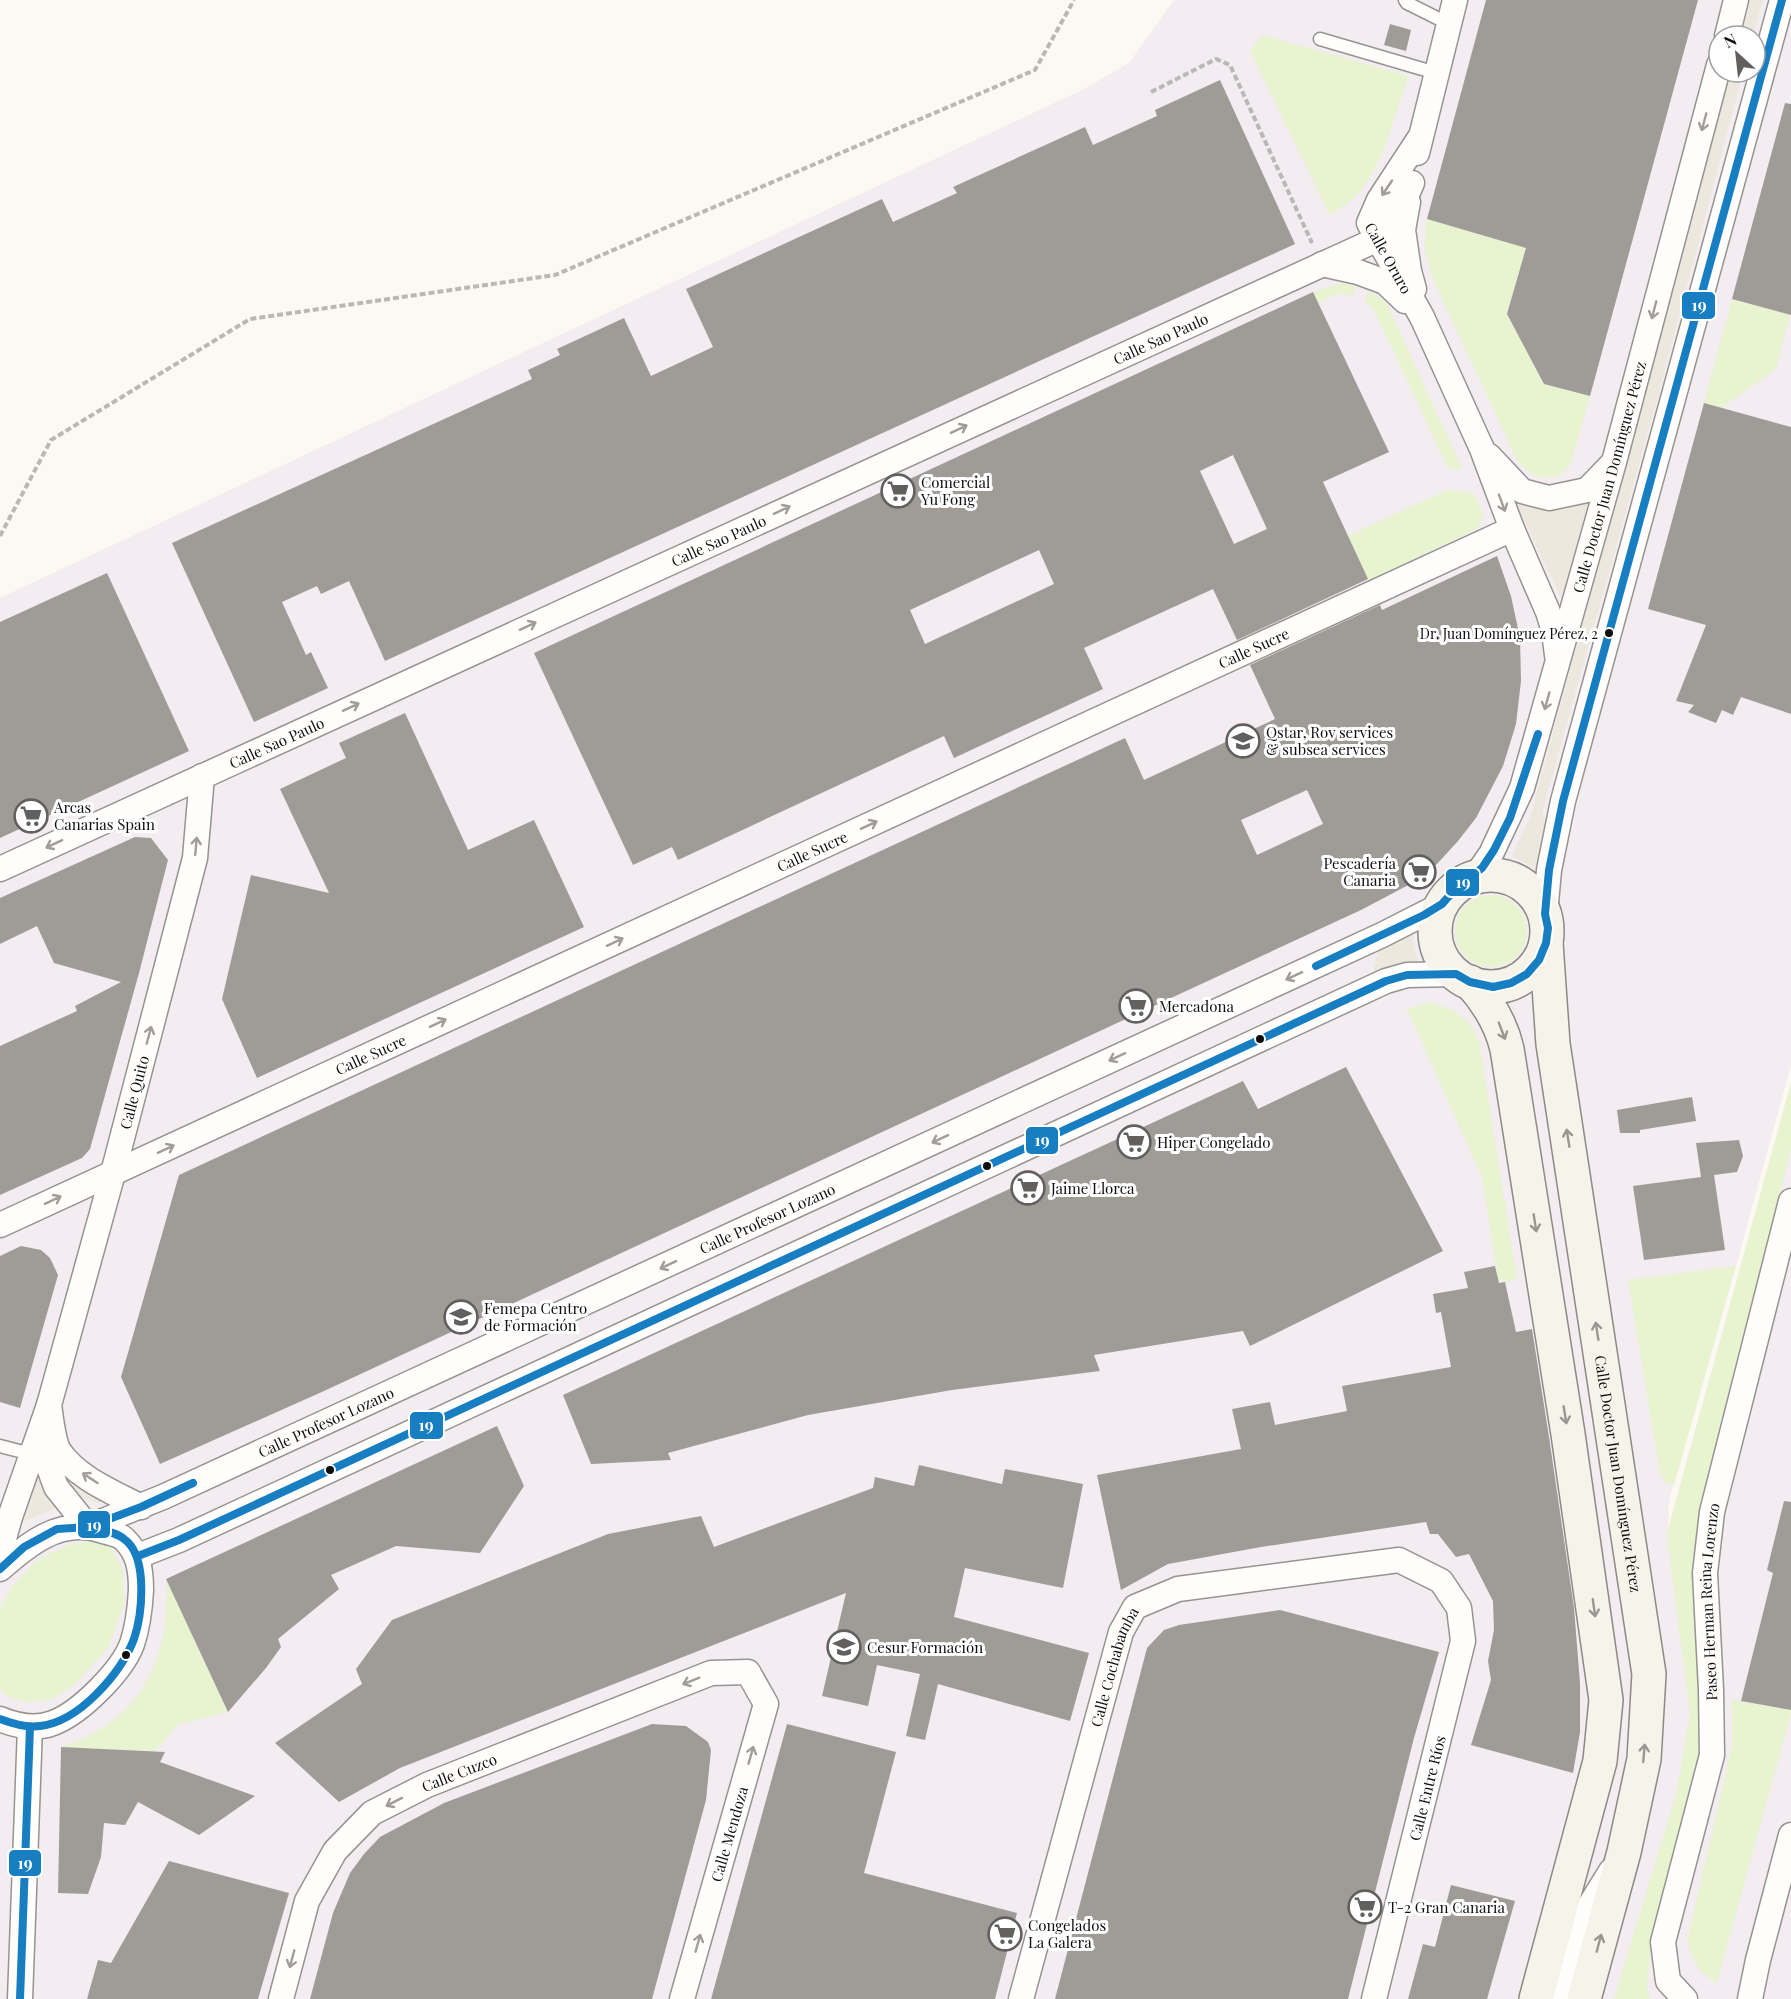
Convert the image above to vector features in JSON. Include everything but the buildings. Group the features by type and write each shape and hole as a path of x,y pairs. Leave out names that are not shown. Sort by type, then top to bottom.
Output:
{"street":[{"path":"1419,139 1455,0"},
{"path":"1730,24 1736,0"},
{"name":"Calle Doctor Juan Domínguez Pérez","path":"1584,1999 1624,1852 1644,1759 1649,1674 1553,1044 1546,928 1549,870 1563,801 1782,0"},
{"name":"Calle Doctor Juan Domínguez Pérez","path":"1475,877 1491,854 1522,788 1614,462 1714,84"},
{"name":"Calle Oruro","path":"1419,139 1403,230 1409,271 1422,317"},
{"name":"Calle Oruro","path":"1419,139 1378,200 1370,223 1422,317 1482,448 1512,529 1548,612 1554,631 1558,665"},
{"name":"Calle Sao Paulo","path":"0,869 1378,239 1396,219 1412,183"},
{"name":"Calle Oruro","path":"1322,264 1358,272 1385,282 1422,317"},
{"name":"Calle Oruro","path":"1482,448 1522,491 1549,498 1587,490 1614,462"},
{"name":"Calle Sucre","path":"0,1225 1512,529"},
{"name":"Calle Quito","path":"0,1553 4,1522 49,1405 113,1173 195,858 202,776"},
{"path":"138,1556 190,1535 1386,981 1407,975 1463,978 1493,987 1511,983 1527,974 1539,960 1546,928 1537,898 1525,886 1510,877 1492,874 1475,877 1450,892 1442,904 1435,923 1436,942 1443,960 1463,978 1481,994 1498,1022 1507,1049 1570,1445 1606,1700 1600,1761 1536,1999"},
{"name":"Calle Profesor Lozano","path":"88,1527 141,1507 1372,940 1442,904"},
{"name":"Paseo Herman Reina Lorenzo","path":"1685,1999 1668,1981 1663,1942 1712,1755 1705,1573 1712,1512 1791,1201"},
{"name":"Calle Quito","path":"49,1405 58,1449 76,1469 141,1507"},
{"name":"Calle Quito","path":"49,1405 44,1454 56,1487 88,1527"},
{"path":"0,1569 24,1547 57,1529 88,1527 124,1538 138,1556 141,1579 140,1611 131,1646 112,1675 90,1699 72,1714 52,1724 30,1727 0,1719"},
{"name":"Calle Cochabamba","path":"1021,1999 1120,1632 1135,1607 1178,1589 1399,1560 1441,1581"},
{"name":"Calle Entre Ríos","path":"1374,1999 1463,1641 1459,1608 1441,1581"},
{"name":"Calle Cuzco","path":"281,1999 307,1902 335,1851 372,1813 427,1785 711,1673 748,1672"},
{"name":"Calle Mendoza","path":"682,1999 766,1704 748,1672"},
{"path":"20,1999 30,1727"},
{"path":"1750,1999 1791,1835"},
{"path":"1562,1999 1585,1913 1624,1852"}],"lane":[{"path":"1405,0 1449,24"},
{"path":"1320,39 1436,73"},
{"path":"0,1446 32,1454"}],"path":[{"path":"0,536 51,440 250,319 555,275 1035,70 1074,0"},
{"path":"1151,93 1216,59 1230,65 1322,264"}],"shaded area":[{"path":"1174,0 1791,0 1791,1065 1669,1500 1668,1529 1791,1083 1791,1999 0,1999 0,598 1084,89 1129,63"},
{"path":"1751,0 1763,0 1756,24 1744,24"},
{"path":"1728,84 1740,84 1663,378 1542,813 1548,823 1535,868 1512,856 1531,815"},
{"path":"1591,495 1561,598 1514,500 1544,508"},
{"path":"1413,934 1414,950 1420,963 1372,976 1379,949"},
{"path":"35,1467 57,1505 21,1523"},
{"path":"61,1468 104,1500 98,1503 85,1499 65,1481"}],"green space":[{"path":"1262,35 1409,76 1381,156 1373,172 1353,199 1330,215 1250,51"},
{"path":"1427,219 1526,247 1507,314 1544,384 1590,396 1570,465 1560,476 1546,478 1536,476 1517,460 1433,280 1424,248"},
{"path":"1342,283 1356,286 1353,296 1339,293 1318,303 1313,292"},
{"path":"1369,291 1386,302 1463,470 1448,468 1374,310 1365,302"},
{"path":"1732,299 1790,315 1776,369 1721,408 1704,403"},
{"path":"1447,490 1474,493 1484,516 1478,528 1369,581 1348,536"},
{"path":"1491,895 1511,901 1521,911 1527,931 1521,951 1511,961 1491,967 1471,961 1461,951 1455,931 1461,911 1471,901"},
{"path":"1429,1002 1460,1015 1471,1026 1479,1041 1517,1279 1505,1282 1498,1279 1482,1177 1407,1009"},
{"path":"1791,1083 1791,1149 1715,1460 1702,1737 1690,1805 1652,1939 1647,1986 1650,1999 1614,1999 1677,1791 1690,1714 1667,1534"},
{"path":"1736,1266 1674,1485 1666,1483 1660,1474 1628,1280"},
{"path":"90,1541 110,1547 122,1568 125,1603 108,1648 74,1685 51,1700 27,1702 8,1697 0,1689 0,1609 12,1586 34,1563 53,1552 72,1544"},
{"path":"166,1579 228,1712 179,1724 155,1751 61,1747 89,1736 112,1722 131,1704 145,1684 156,1661 163,1636"},
{"path":"1732,1700 1791,1710 1791,1713 1717,1983 1698,1966 1687,1942 1732,1746"}],"transit line":[{"name":"19","path":"138,1556 179,1540 1386,981 1407,975 1456,974 1470,982 1493,987 1511,983 1527,974 1539,960 1546,943 1548,928 1545,914 1549,870 1563,801 1782,0"},
{"name":"19","path":"1316,966 1424,915 1442,904 1458,886 1482,868 1510,818 1538,734"},
{"name":"19","path":"0,1569 24,1547 57,1529 88,1527 141,1507 193,1483"},
{"name":"19","path":"0,1719 20,1725 40,1726 55,1723 69,1716 97,1694 128,1652 134,1639 140,1610 139,1563 132,1547 124,1539 114,1533 94,1529"},
{"name":"19","path":"20,1999 30,1727"}],"place":[{"name":"Comercial Yu Fong","path":"898,491"},
{"name":"Dr. Juan Domínguez Pérez, 2","path":"1609,633"},
{"name":"Qstar, Rov services & subsea services","path":"1243,741"},
{"name":"Arcas Canarias Spain","path":"31,816"},
{"name":"Pescadería Canaria","path":"1419,872"},
{"name":"Mercadona","path":"1136,1006"},
{"name":"Hiper Congelado","path":"1134,1142"},
{"name":"Jaime Llorca","path":"1028,1188"},
{"name":"Femepa Centro de Formación","path":"461,1317"},
{"name":"Cesur Formación","path":"844,1647"},
{"name":"T-2 Gran Canaria","path":"1365,1907"},
{"name":"Congelados La Galera","path":"1005,1934"}]}
